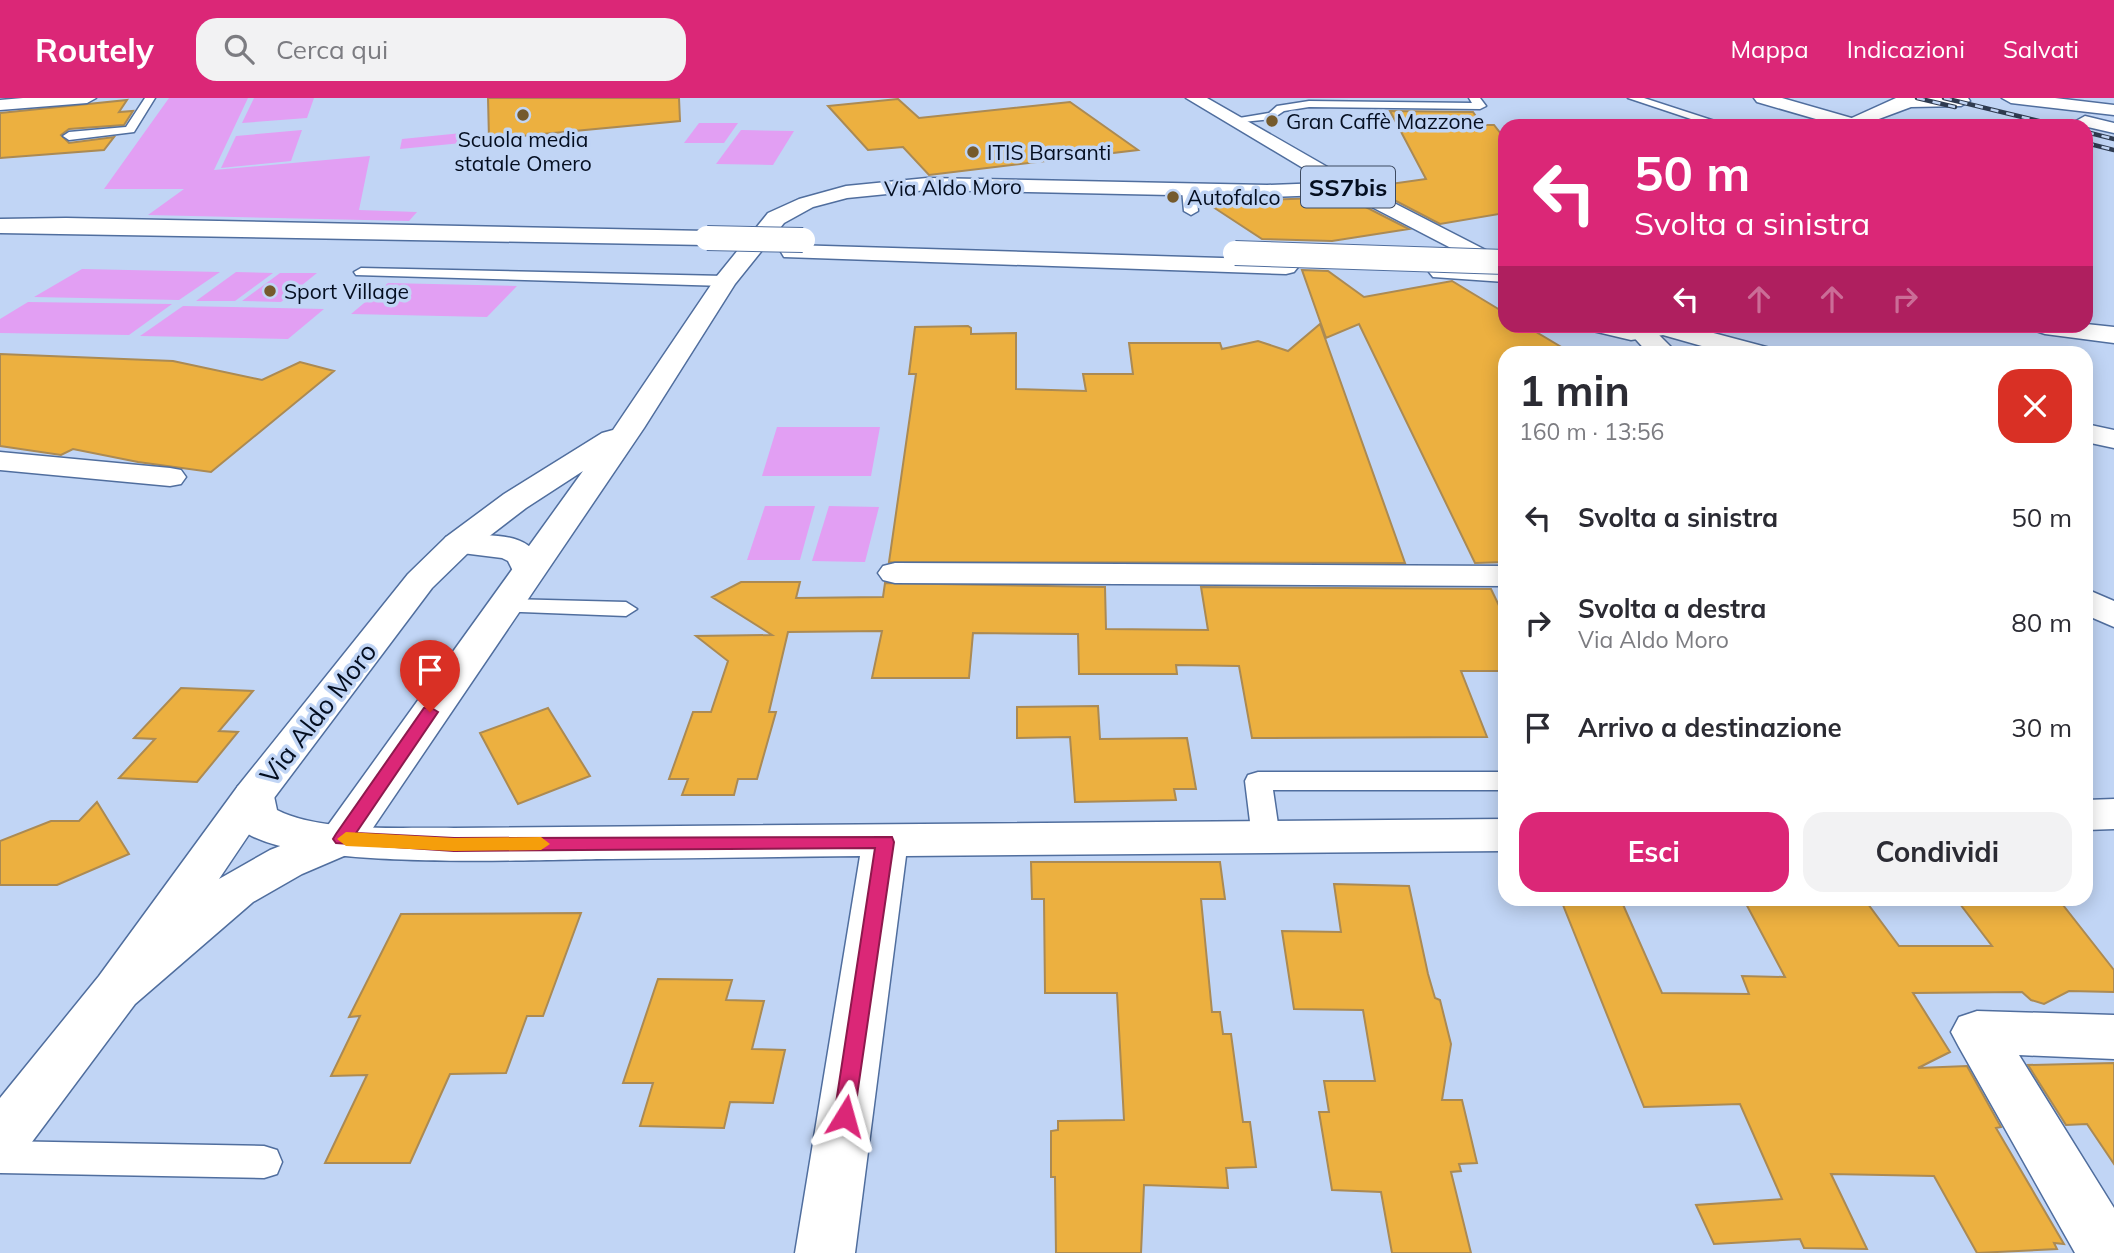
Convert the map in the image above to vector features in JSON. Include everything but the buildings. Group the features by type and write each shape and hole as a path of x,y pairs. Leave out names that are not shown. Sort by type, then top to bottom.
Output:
{"main road":[{"path":"0,105 87,98"},
{"path":"1763,98 1830,119"},
{"name":"SS7bis","path":"1200,99 1350,188 1498,265"},
{"path":"1859,119 1909,99 2101,105"},
{"path":"2059,104 2082,119"},
{"path":"2093,121 2114,122"},
{"path":"2093,123 2114,128"},
{"name":"Via Aldo Moro","path":"117,990 237,890 286,862 342,839 629,428 725,281 776,218 806,203 846,192 927,184 1190,200 1350,188"},
{"path":"0,226 66,225 706,245"},
{"path":"0,237 798,246 1233,259 1498,262"},
{"path":"1233,259 1498,275"},
{"path":"2093,321 2114,324"},
{"path":"2093,332 2114,335"},
{"path":"1674,333 1727,346"},
{"name":"Via Aldo Moro","path":"0,1140 117,990 253,796 420,581 458,544 515,501 629,428"},
{"path":"2093,434 2114,439"},
{"path":"0,461 170,477"},
{"path":"458,544 509,548 523,555 528,570"},
{"path":"895,573 1498,576"},
{"path":"2093,604 2114,616"},
{"path":"253,796 256,817 270,828 342,839 454,844 1498,835"},
{"path":"2093,815 2114,814"},
{"path":"825,1253 885,842"},
{"path":"2108,1253 1978,1032 2114,1037"}],"lane":[{"path":"66,138 130,130 150,98"},
{"path":"1233,120 1272,116 1280,108 1309,104 1480,106 1474,98"},
{"path":"1633,98 1701,119"},
{"path":"361,272 725,281"},
{"path":"503,606 626,609"},
{"path":"1266,838 1258,781 1498,781"},
{"path":"0,1157 264,1162"}],"shaded area":[{"path":"169,98 248,98 214,170 370,156 359,210 417,212 409,221 148,215 184,189 104,189"},
{"path":"254,98 314,98 307,118 242,123"},
{"path":"699,123 738,123 724,143 684,143"},
{"path":"302,130 291,161 221,168 236,136"},
{"path":"741,130 794,131 773,165 716,164"},
{"path":"472,132 472,142 400,149 402,139"},
{"path":"82,269 220,272 179,300 34,297"},
{"path":"236,272 273,273 235,301 196,301"},
{"path":"280,273 317,273 281,302 242,301"},
{"path":"388,283 517,286 487,317 351,314"},
{"path":"28,302 172,304 129,335 0,333 0,319"},
{"path":"183,306 324,309 288,339 140,336"},
{"path":"777,427 880,427 871,476 762,476"},
{"path":"765,506 815,506 800,560 747,560"},
{"path":"829,506 879,507 865,562 812,561"}],"railway":[{"path":"1917,98 1955,107"},
{"path":"1944,98 2030,119"},
{"path":"2093,134 2114,139"},
{"path":"2093,145 2114,150"}],"slow traffic":[{"path":"346,839 454,844 541,844"}],"place":[{"name":"Scuola media statale Omero","path":"523,115"},
{"name":"Gran Caffè Mazzone","path":"1272,121"},
{"name":"ITIS Barsanti","path":"973,152"},
{"name":"Autofalco","path":"1173,197"},
{"name":"Sport Village","path":"270,291"}],"route":[{"path":"430,712 342,839 454,844 885,842 845,1116"}]}
